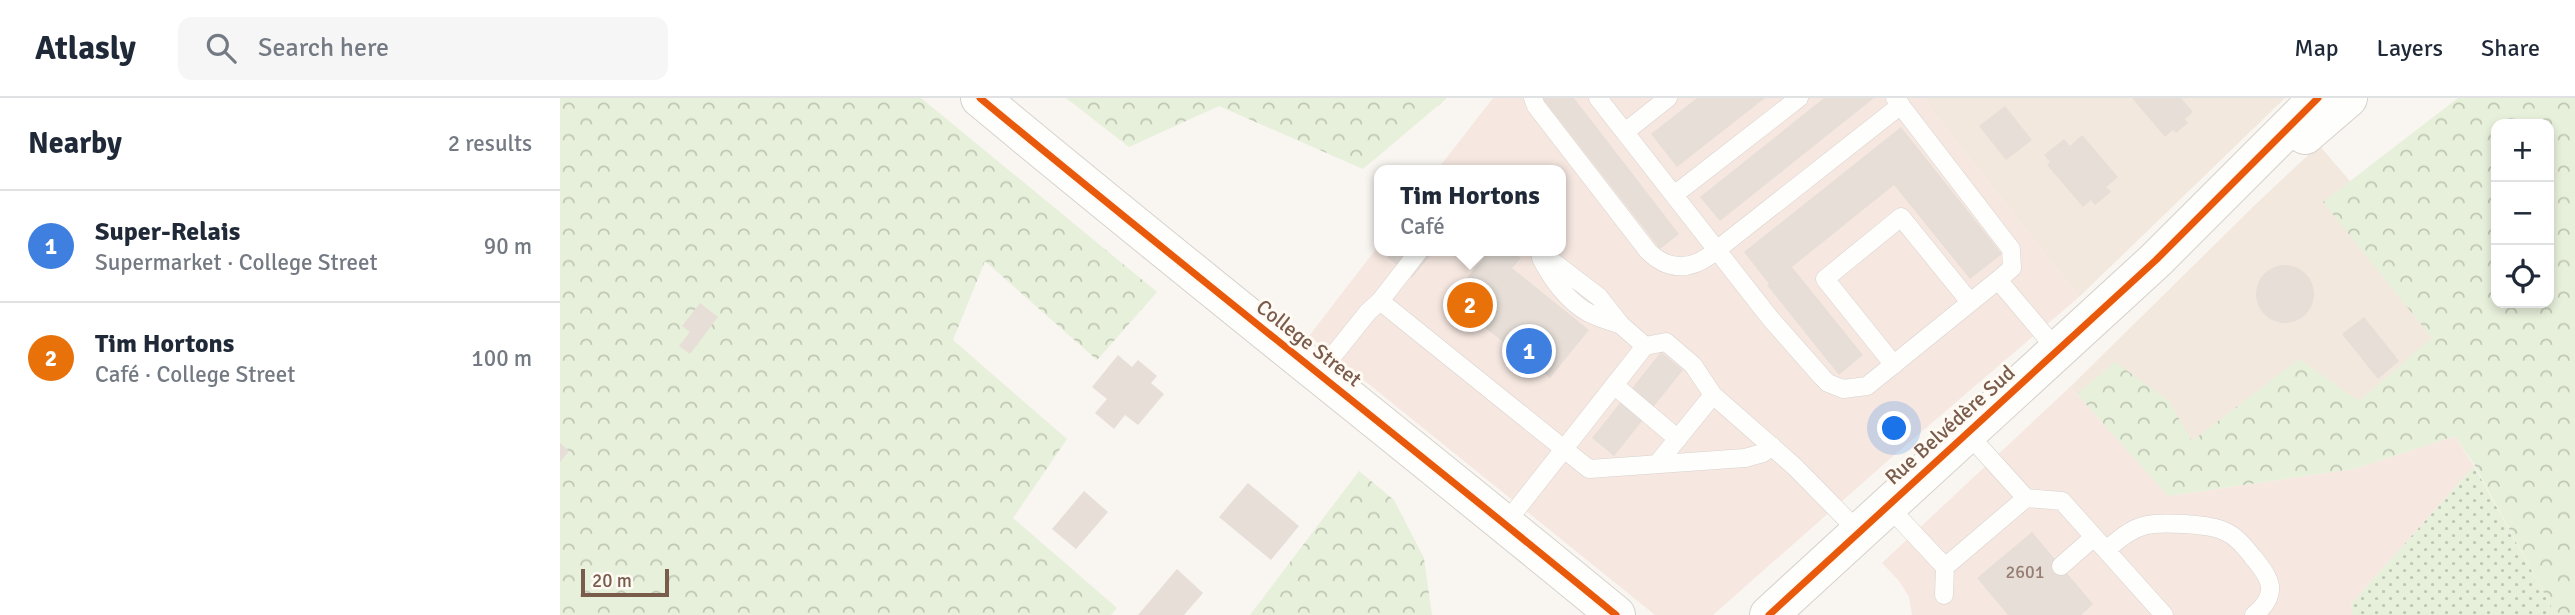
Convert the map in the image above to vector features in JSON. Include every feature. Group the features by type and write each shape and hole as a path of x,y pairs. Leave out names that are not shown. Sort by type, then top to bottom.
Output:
{"street":[{"name":"College Street","path":"980,98 1167,254 1320,373 1616,615"},
{"name":"Rue Belvédère Sud","path":"1769,615 2156,260 2318,98"},
{"name":"Rue Belvédère Sud","path":"2156,260 2348,98"}],"lane":[{"path":"1533,98 1536,106 1654,257 1668,265 1684,267 1700,263 1717,250 1898,101 2011,249 2012,268 1874,381 1859,388 1843,389 1828,383 1770,318 1717,250 1674,195 1625,132 1598,98"},
{"path":"1625,132 1668,98"},
{"path":"1674,195 1799,98"},
{"path":"1894,365 1825,279 1901,216 1970,302"},
{"path":"1320,373 1415,256"},
{"path":"1545,256 1599,297 1621,325 1645,346"},
{"path":"1998,280 2058,351"},
{"path":"1380,301 1588,469 1745,457 1763,453 1772,446"},
{"path":"1505,524 1645,346 1666,342 1693,365 1713,395 1772,446 1859,532"},
{"path":"1614,385 1678,439"},
{"path":"1657,464 1713,395"},
{"path":"1967,433 2026,498 2062,501 2164,615"},
{"path":"1945,567 2026,498"},
{"path":"1888,506 1945,567 1944,595"},
{"path":"2061,566 2100,543 2151,524 2222,530 2244,545 2264,569 2270,581 2268,600 2254,615"}],"shaded area":[{"path":"1493,98 1925,98 1932,111 2079,297 1713,615 1655,615 1309,336 1374,252 1374,256 1566,256 1566,165 1441,165"},
{"path":"1925,98 2285,98 2079,297 1932,111"},
{"path":"2319,145 2522,382 2168,496 2070,387"},
{"path":"2070,387 2168,496 2354,469 2455,436 2474,466 2351,604 2353,615 1912,615 1909,597 1899,581 1882,563"}],"green space":[{"path":"560,98 921,98 1157,292 1097,360 985,261 953,340 1067,439 1013,518 1117,608 1111,615 560,615"},
{"path":"1066,98 1447,98 1363,169 1219,106 1129,147"},
{"path":"2458,98 2575,98 2575,615 2556,615 2475,466 2455,436 2354,469 2168,496 2077,394 2115,362 2168,400 2192,441 2299,359 2359,401 2432,338 2323,202"},
{"path":"2474,466 2556,615 2353,615 2351,604"},
{"path":"1359,471 1394,500 1424,558 1432,615 1250,615"}],"building":[{"path":"1542,98 1574,98 1679,234 1660,249"},
{"path":"1697,98 1765,98 1677,167 1651,134"},
{"path":"1824,98 1874,98 1720,221 1700,197"},
{"path":"2132,98 2181,98 2193,112 2185,119 2188,123 2176,133 2173,130 2165,137"},
{"path":"2005,106 2032,140 2006,160 1979,126"},
{"path":"1901,127 2002,254 1970,279 1894,185 1792,267 1863,355 1839,375 1744,252"},
{"path":"2082,135 2118,177 2106,187 2111,192 2095,205 2091,200 2083,207 2047,165 2050,162 2044,155 2064,139 2070,146"},
{"path":"1388,256 1430,256 1412,278"},
{"path":"1485,256 1518,256 1521,258 1512,268 1589,330 1550,378 1449,300"},
{"path":"2285,265 2301,270 2309,278 2314,294 2309,310 2301,318 2285,323 2269,318 2261,310 2256,294 2261,278 2269,270"},
{"path":"700,303 718,317 690,354 679,346 690,332 682,326"},
{"path":"2364,317 2399,361 2378,379 2342,334"},
{"path":"1661,352 1683,370 1614,456 1592,438"},
{"path":"1118,355 1132,367 1138,360 1157,376 1151,383 1164,394 1138,425 1125,415 1114,429 1095,413 1107,399 1092,387"},
{"path":"560,443 569,451 560,462"},
{"path":"1248,483 1299,526 1271,560 1219,517"},
{"path":"1084,491 1108,512 1076,549 1052,529"},
{"path":"2032,532 2093,604 2081,615 2008,615 1977,578"},
{"path":"1177,569 1203,593 1184,615 1138,615"}],"cycle path":[{"path":"980,98 1616,615"},
{"path":"1769,615 2156,260 2318,98"}],"place":[{"name":"Tim Hortons","path":"1470,305"},
{"name":"Super-Relais","path":"1529,351"}]}
